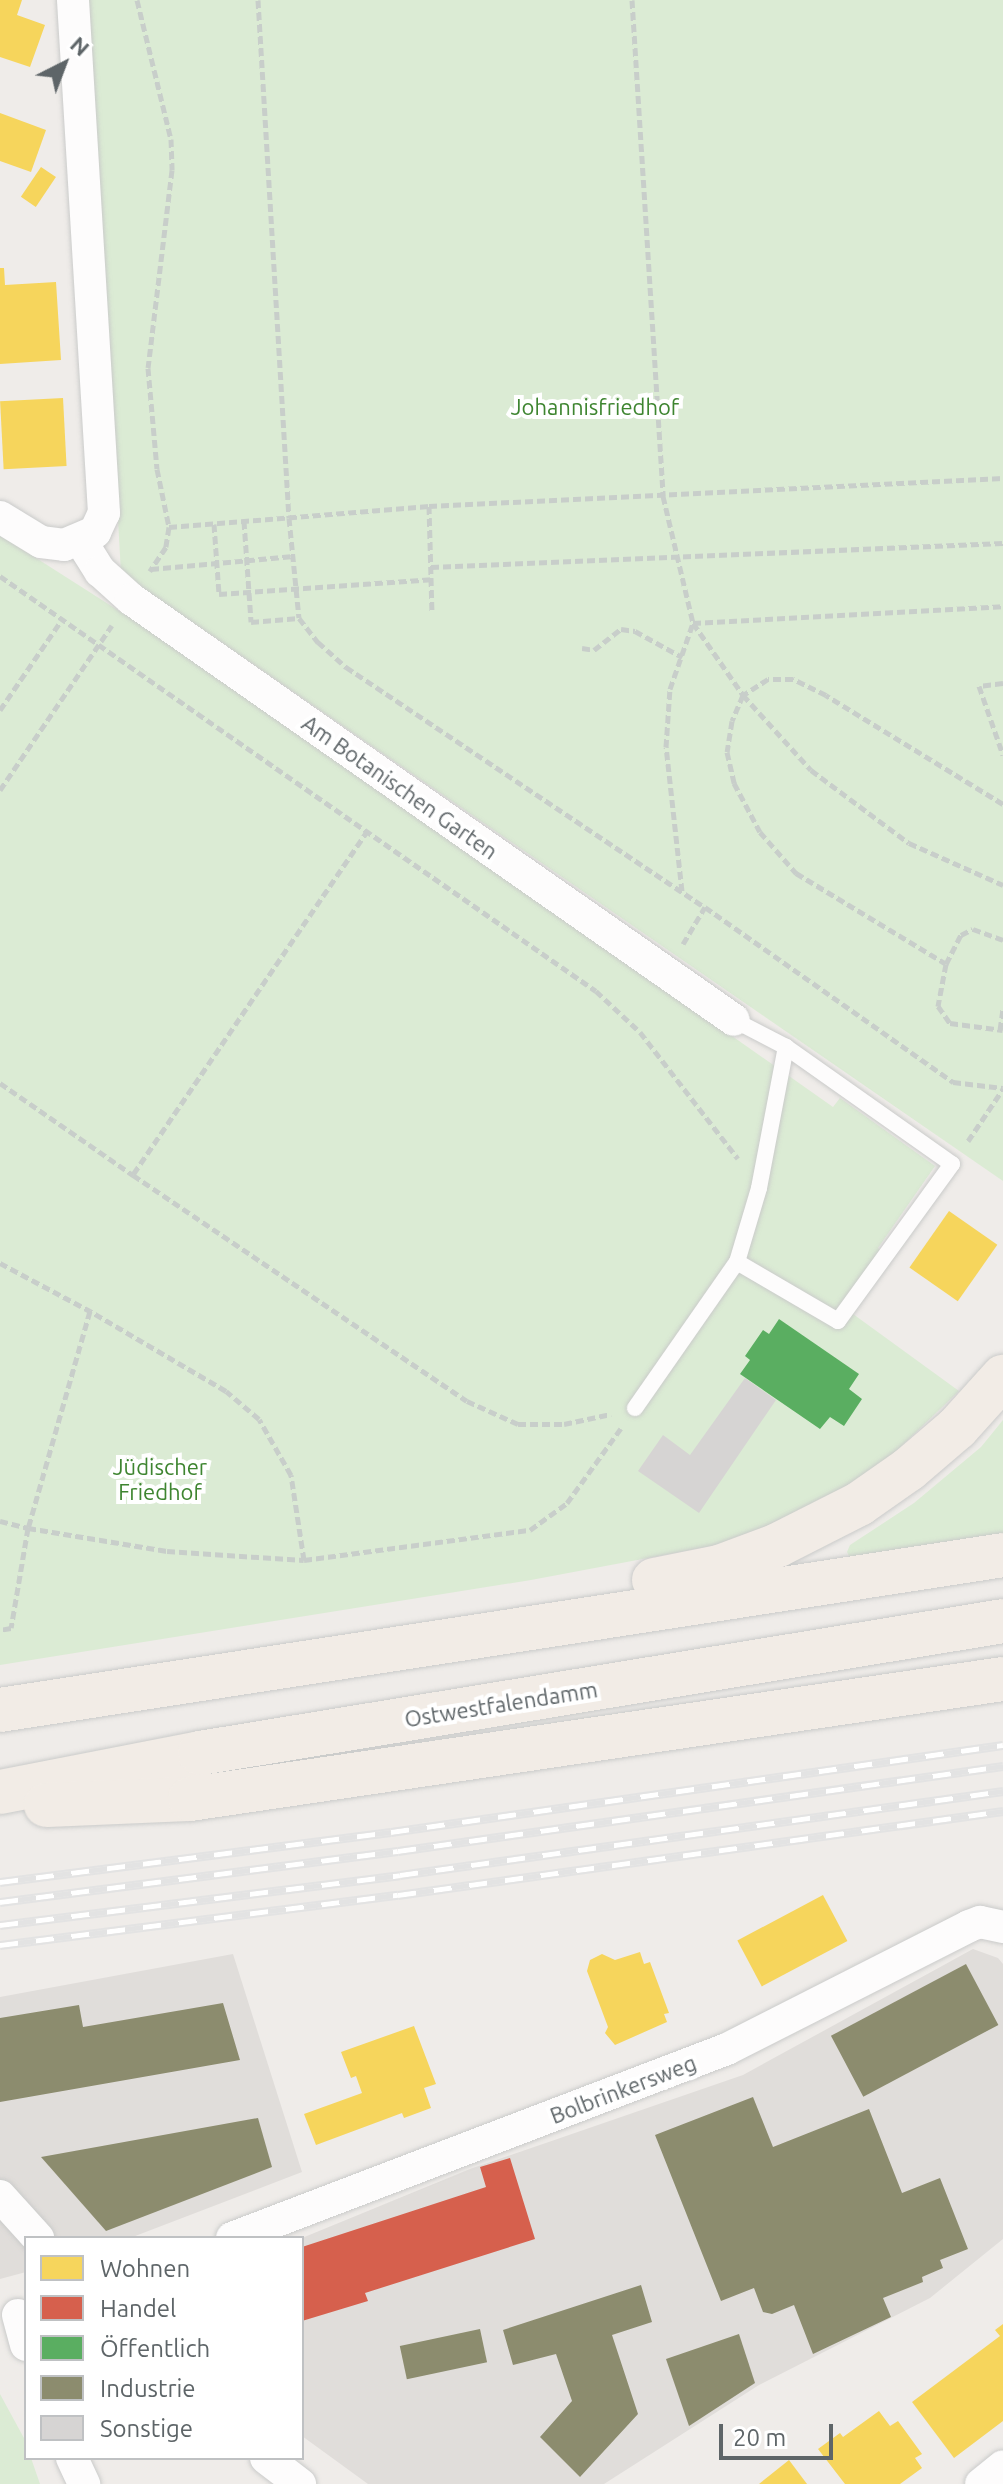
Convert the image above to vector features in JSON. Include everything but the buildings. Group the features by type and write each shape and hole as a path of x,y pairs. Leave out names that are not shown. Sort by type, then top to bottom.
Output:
{"highway":[{"path":"338,1656 438,1617 673,1577 719,1567 778,1545 859,1504 909,1469 957,1428 1003,1377"},
{"path":"0,1710 1003,1555"},
{"name":"Ostwestfalendamm","path":"0,1792 200,1753 1003,1621"},
{"path":"0,1807 190,1799 1003,1679"}],"street":[{"path":"0,517 53,546 81,541 95,532 104,513 73,0"},
{"name":"Am Botanischen Garten","path":"81,541 100,571 131,599 734,1020"},
{"name":"Bolbrinkersweg","path":"237,2236 727,2049 969,1926 980,1922 1003,1927"},
{"path":"0,2196 36,2236"},
{"path":"73,2460 84,2484"},
{"path":"269,2460 300,2484"},
{"path":"981,2484 1003,2466"}],"lane":[{"path":"734,1020 786,1047 952,1164 838,1321 737,1262"},
{"path":"635,1408 737,1262 759,1188 786,1047"}],"path":[{"path":"0,790 166,547 169,527 157,469 148,398 148,368 172,170 171,139 137,0"},
{"path":"258,0 289,518 299,618 318,642 346,667 682,892 953,1082 1003,1089 952,1164"},
{"path":"632,0 663,496 693,623 743,695 811,770 909,843 1003,885"},
{"path":"169,527 429,506 1003,478"},
{"path":"429,506 432,613"},
{"path":"244,521 251,622 299,618"},
{"path":"214,524 219,594 431,579"},
{"path":"431,567 1003,543"},
{"path":"151,569 293,556"},
{"path":"0,577 99,642 368,830 622,1012 759,1188"},
{"path":"693,623 1003,606"},
{"path":"0,710 63,618"},
{"path":"682,892 666,747 670,689 693,623"},
{"path":"582,648 594,650 621,629 635,631 682,657"},
{"path":"946,964 796,873 760,832 734,783 727,752 732,721 743,695 768,679 793,679 826,695 1003,804"},
{"path":"1003,683 979,686 1003,755"},
{"path":"133,1175 368,830"},
{"path":"1003,940 985,930 973,929 961,935 946,964 938,1006 950,1023 1002,1030 1003,1009"},
{"path":"0,1083 467,1401 518,1424 564,1424 635,1408"},
{"path":"0,1263 90,1311 226,1391 259,1419 291,1475 304,1560"},
{"path":"0,1630 11,1628 28,1528 90,1311"},
{"path":"0,1521 167,1551 304,1560 530,1530 567,1503 635,1408"}],"shaded area":[{"path":"973,1949 998,1958 1003,1964 1003,2239 930,2298 759,2385 604,2484 368,2484 304,2437 304,2237 470,2169 743,2075"},
{"path":"233,1954 302,2172 135,2236 24,2236 24,2273 0,2279 0,1997"}],"green space":[{"name":"Johannisfriedhof","path":"89,0 1003,0 1003,1181 121,573"},
{"name":"Jüdischer Friedhof","path":"0,535 207,667 833,1107 840,1098 935,1166 878,1248 893,1259 853,1314 959,1391 889,1458 843,1491 805,1513 717,1545 531,1580 0,1665"},
{"path":"1003,1420 1003,1534 850,1558 847,1552 850,1545 914,1503 981,1447"},
{"path":"0,2394 24,2438 24,2460 32,2460 40,2484 0,2484"}],"railway":[{"path":"0,1882 391,1832 1003,1745"},
{"path":"0,1902 398,1851 1003,1766"},
{"path":"0,1925 400,1875 1003,1791"},
{"path":"0,1945 398,1895 1003,1811"}]}
